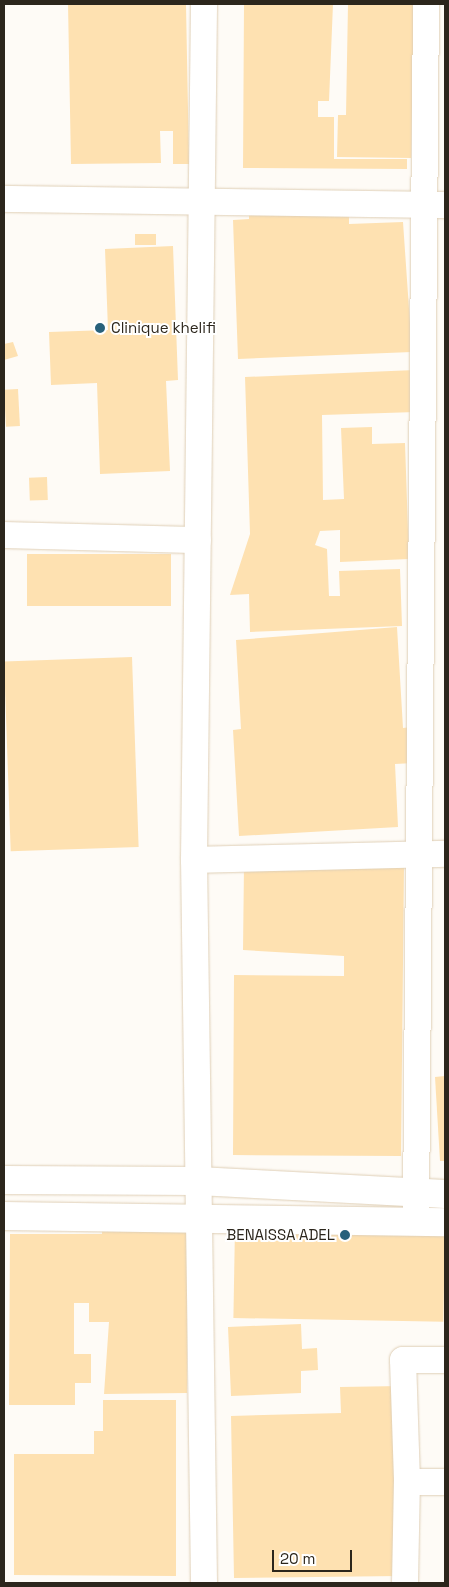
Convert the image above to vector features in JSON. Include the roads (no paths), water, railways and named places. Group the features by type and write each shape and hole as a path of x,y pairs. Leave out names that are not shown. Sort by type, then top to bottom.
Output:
{"street":[{"path":"204,4 194,860 198,1181 201,1220 204,1583"},
{"path":"416,1222 418,854 434,527 435,205 426,4"},
{"path":"4,199 435,205"},
{"path":"4,535 198,540"},
{"path":"194,860 445,854"},
{"path":"4,1180 198,1181 416,1194 445,1194"},
{"path":"4,1216 445,1222"},
{"path":"405,1583 407,1482 402,1360 445,1360"},
{"path":"407,1482 445,1482"}],"place":[{"name":"Clinique khelifi","path":"100,328"},
{"name":"BENAISSA ADEL","path":"345,1235"}]}
